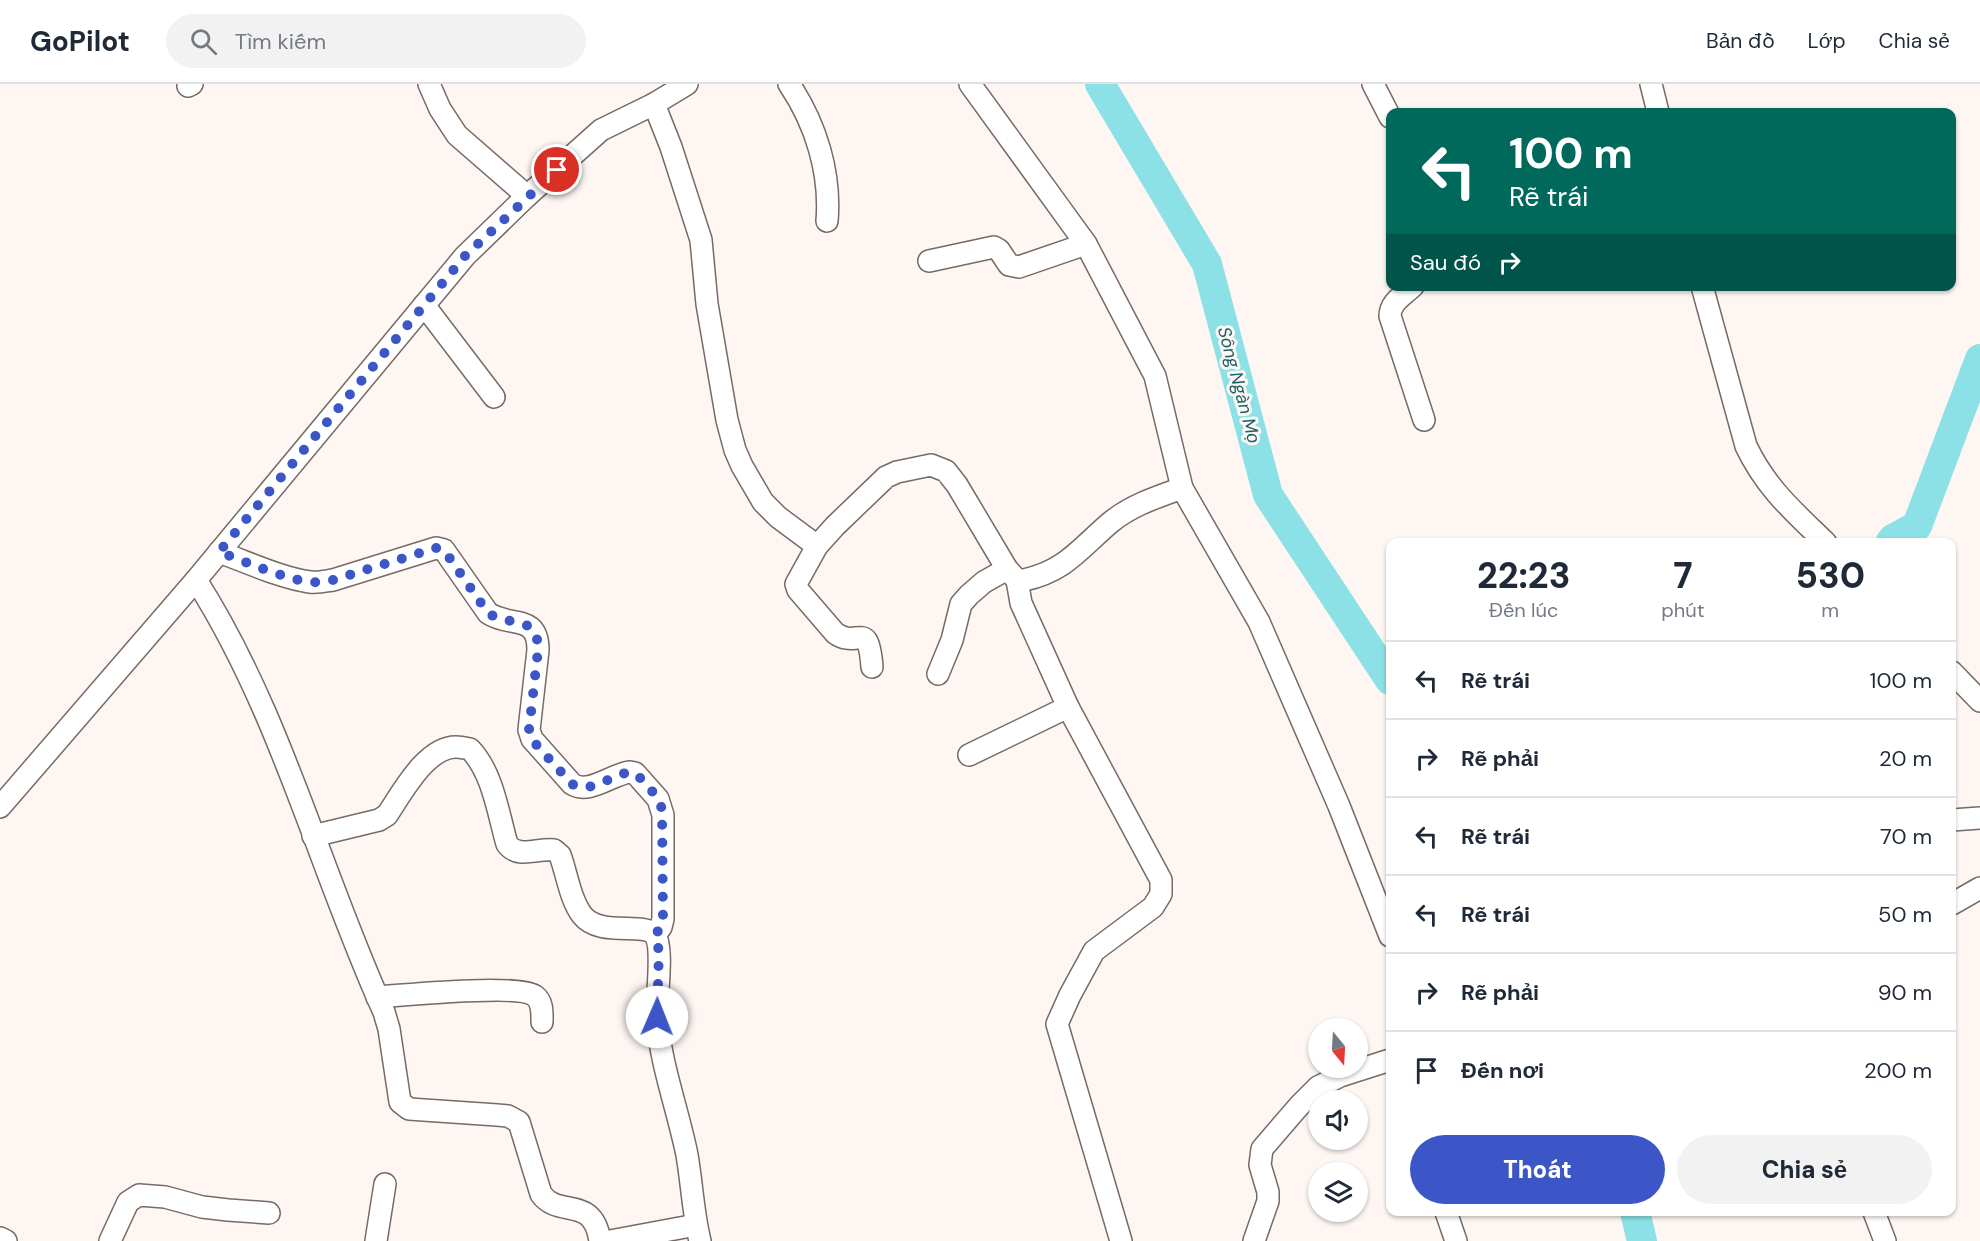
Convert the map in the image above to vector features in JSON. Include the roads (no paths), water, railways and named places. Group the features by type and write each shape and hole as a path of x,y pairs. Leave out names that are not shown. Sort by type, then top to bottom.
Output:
{"street":[{"path":"429,84 440,109 457,135 527,196"},
{"path":"0,807 196,580 465,256 527,196 601,130 654,104 687,84"},
{"path":"789,84 804,108 816,138 828,189 827,221"},
{"path":"970,84 1086,244 1155,376 1182,488 1259,622 1322,765 1386,926"},
{"path":"1373,84 1386,109"},
{"path":"1652,84 1657,108"},
{"path":"654,104 701,240 707,304 727,420 735,450 763,502 778,517 817,546"},
{"path":"929,261 994,247 999,250 1009,265 1015,267 1086,244"},
{"path":"1408,291 1391,308 1390,316 1424,420"},
{"path":"1703,291 1746,446 1774,492 1821,538"},
{"path":"424,305 494,397"},
{"path":"872,667 870,646 867,641 864,638 840,637 835,633 798,590 797,579 817,546 886,477 897,472 932,465 946,471 957,485 1012,574 1021,603 1068,707 1159,874 1162,888 1158,901 1094,951 1057,1024 1121,1241"},
{"path":"938,674 952,640 961,604 984,582 1012,574 1029,579 1064,565 1111,522 1147,500 1182,488"},
{"path":"219,552 286,576 318,582 333,580 436,548 444,550 488,613 496,619 526,624 534,630 538,650 528,722 532,740 578,788 586,788 630,772 635,773 658,799 663,815 663,919 655,935"},
{"path":"196,580 234,643 293,778 313,836 389,1029 398,1098 409,1110 508,1116 519,1122 541,1194 550,1202 590,1216 598,1230 600,1241"},
{"path":"1956,676 1980,701"},
{"path":"969,755 1068,707"},
{"path":"313,836 380,820 387,815 417,772 431,757 444,749 455,747 470,749 483,768 507,844 511,850 517,853 554,850 560,855 577,906 592,924 601,927 643,930 655,935"},
{"path":"1956,820 1980,818"},
{"path":"1956,902 1980,888"},
{"path":"610,1241 698,1233 687,1156 659,1031 657,1002 659,951 655,935"},
{"path":"377,997 475,990 522,992 533,994 537,998 542,1022"},
{"path":"1254,1241 1268,1201 1268,1192 1260,1165 1262,1149 1299,1106 1318,1088 1340,1076 1386,1061"},
{"path":"376,1241 385,1184"},
{"path":"110,1241 128,1202 139,1195 165,1197 220,1209 269,1213"},
{"path":"1447,1216 1456,1241"},
{"path":"1876,1216 1885,1241"},
{"path":"0,1238 6,1241"}],"waterway":[{"name":"Sông Ngàn Mọ","path":"1100,84 1207,264 1268,495 1386,674"},
{"path":"1895,538 1917,526 1980,359"},
{"name":"Sông Ngàn Mọ","path":"1636,1216 1642,1241"}]}
